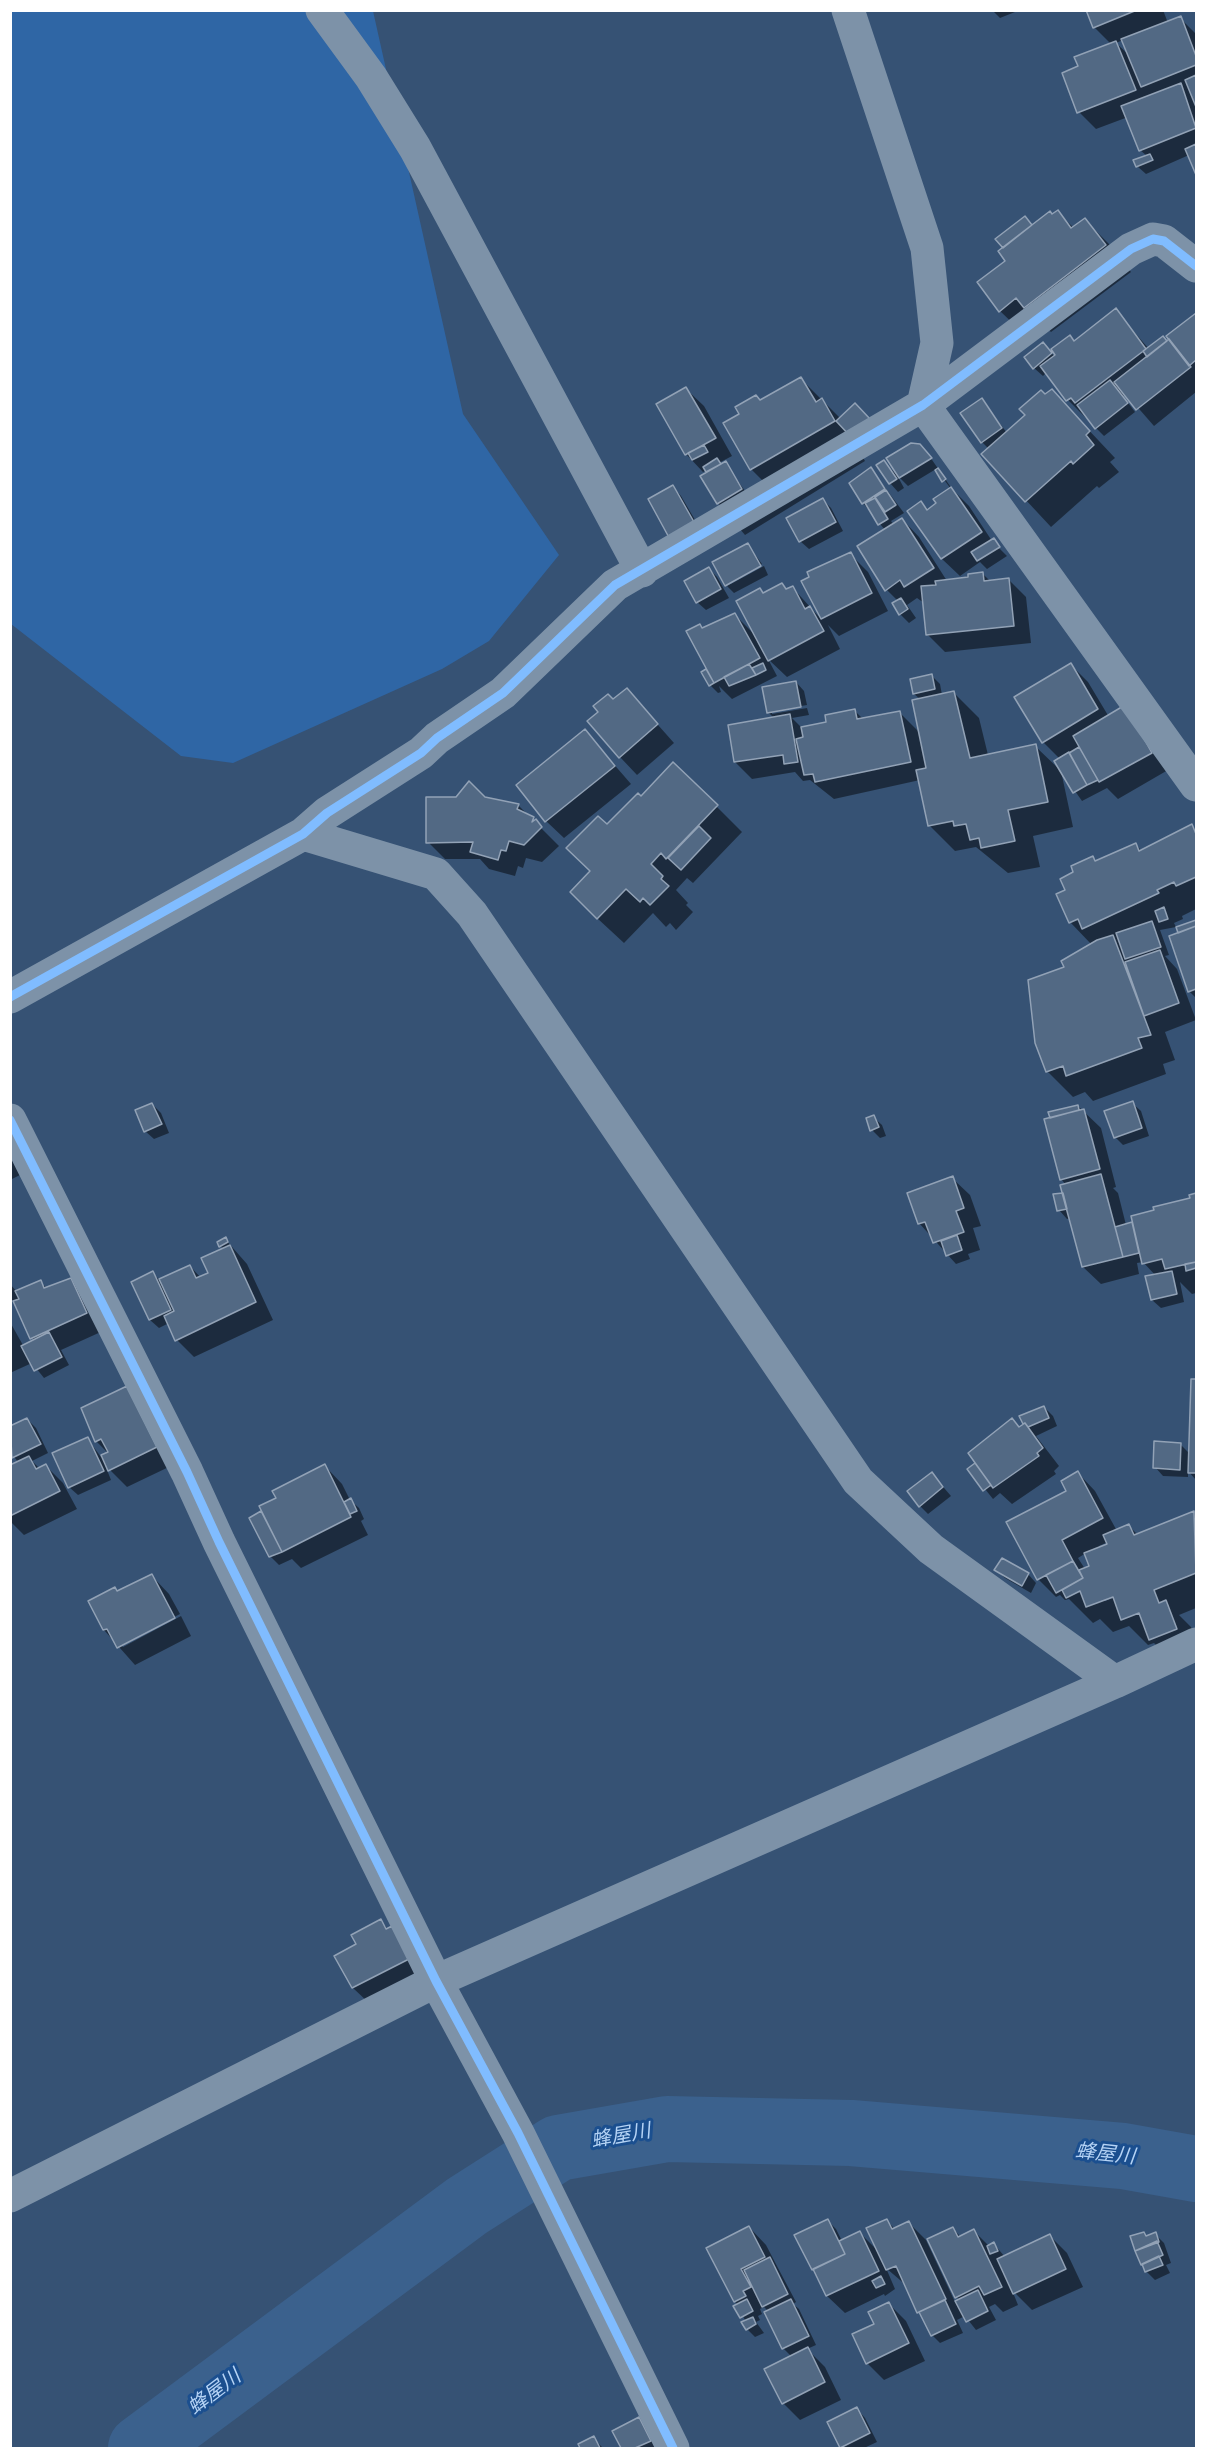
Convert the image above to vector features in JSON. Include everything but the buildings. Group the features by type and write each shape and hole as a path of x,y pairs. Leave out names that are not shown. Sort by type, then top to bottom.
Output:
{"street":[{"path":"322,10 371,77 415,148 642,571"},
{"path":"848,10 927,248 937,343 923,405 1197,785"},
{"path":"10,997 303,834 327,813 421,753 437,738 502,693 615,585 923,405 1131,249 1153,239 1164,241 1197,266"},
{"path":"303,834 436,874 472,914 858,1481 931,1549 1115,1682"},
{"path":"10,1120 187,1472 219,1542 436,1981 518,2133 673,2448"},
{"path":"10,2196 436,1981 1197,1644"}],"shaded area":[{"path":"10,11 373,11 463,414 559,555 489,641 442,669 233,763 181,756 11,624"}],"waterway":[{"name":"蜂屋川","path":"141,2448 467,2206 558,2148 667,2129 851,2133 1123,2156 1196,2169"}],"cycle path":[{"path":"10,997 303,834 327,813 421,753 437,738 503,693 615,585 923,405 1131,249 1153,239 1164,241 1196,266"},
{"path":"10,1120 187,1472 219,1542 436,1981 518,2133 673,2448"}]}
